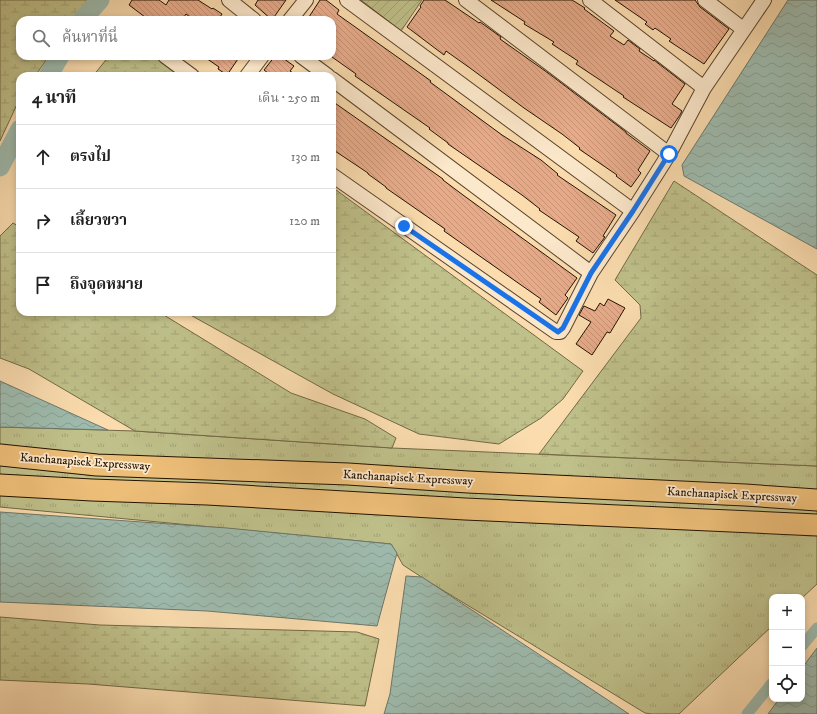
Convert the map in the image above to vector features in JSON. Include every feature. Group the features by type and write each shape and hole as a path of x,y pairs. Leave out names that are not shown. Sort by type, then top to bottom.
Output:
{"highway":[{"name":"Kanchanapisek Expressway","path":"0,455 97,465 348,474 468,482 745,495 817,500"},
{"path":"0,485 817,525"}],"street":[{"path":"229,0 249,16"},
{"path":"293,16 306,0"},
{"path":"347,0 633,211"},
{"path":"466,0 669,154"},
{"path":"590,0 704,88"},
{"path":"705,0 743,30"},
{"path":"336,178 556,332 560,332 591,273 669,154 704,88 764,0"},
{"path":"170,60 187,72"},
{"path":"250,72 259,60"},
{"path":"306,60 323,72"},
{"path":"336,82 591,273"}],"green space":[{"path":"0,0 91,0 79,16 16,16 16,60 46,60 38,72 16,72 16,107 0,141"},
{"path":"361,0 422,0 401,31"},
{"path":"106,60 159,60 175,72 96,72"},
{"path":"674,181 817,275 817,466 539,454 641,318 640,305 615,280"},
{"path":"336,190 583,371 563,399 541,418 499,444 419,434 333,394 192,316 336,316"},
{"path":"13,223 16,225 16,316 166,316 291,393 365,419 396,438 392,448 135,431 29,369 0,358 0,236"},
{"path":"0,427 135,431 392,448 817,466 817,584 805,595 769,594 769,629 679,714 652,714 645,713 426,580 403,565 391,544 0,507"},
{"path":"0,617 100,625 357,632 379,639 365,706 88,684 0,680"}],"water":[{"path":"788,0 817,0 817,249 684,176 682,165"},
{"path":"0,381 108,430 0,427"},
{"path":"0,512 227,528 391,544 397,553 377,626 207,611 0,602"},
{"path":"406,576 422,577 629,714 384,714 390,694"},
{"path":"817,648 817,714 768,714 777,702 805,702 805,664"}],"building":[{"path":"132,0 159,0 166,5 169,0 198,0 222,14 221,16 189,16 186,14 185,16 144,16 129,5"},
{"path":"258,0 286,0 275,16 267,16 255,5"},
{"path":"320,0 326,0 339,10 337,14 431,81 430,82 502,135 541,160 558,174 557,175 616,215 603,236 605,237 593,253 576,241 579,237 539,210 540,209 522,195 448,144 429,129 430,128 355,76 356,74 336,60 336,16 310,16"},
{"path":"424,0 445,0 479,23 480,22 501,37 500,39 548,73 650,151 638,170 641,173 631,187 616,176 617,175 579,149 580,148 562,134 470,68 446,51 444,55 407,27"},
{"path":"491,0 572,0 585,8 584,9 614,31 610,36 624,45 628,40 640,49 639,51 654,60 685,84 672,104 682,111 680,115 671,128 576,64 578,61 552,44 554,42 524,24 525,22"},
{"path":"615,0 695,0 700,7 729,29 704,64 669,41 671,39 655,28 653,30 645,24 647,22"},
{"path":"209,60 237,60 229,72 222,72 218,69 219,67"},
{"path":"272,60 286,60 294,66 290,71 292,72 267,72 264,70"},
{"path":"336,104 443,179 577,278 565,295 568,298 556,315 539,302 541,299 444,231 445,229 386,188 368,173 336,152"},
{"path":"608,299 625,308 610,333 607,332 592,355 576,344 591,322 579,315 584,306 595,311 600,303 604,306"}],"waterway":[{"path":"86,16 100,0"},
{"path":"50,72 58,60"},
{"path":"0,167 16,137"},
{"path":"805,642 817,628"},
{"path":"747,714 769,687"}],"route":[{"path":"404,226 556,332 562,331 591,273 669,154"}]}
